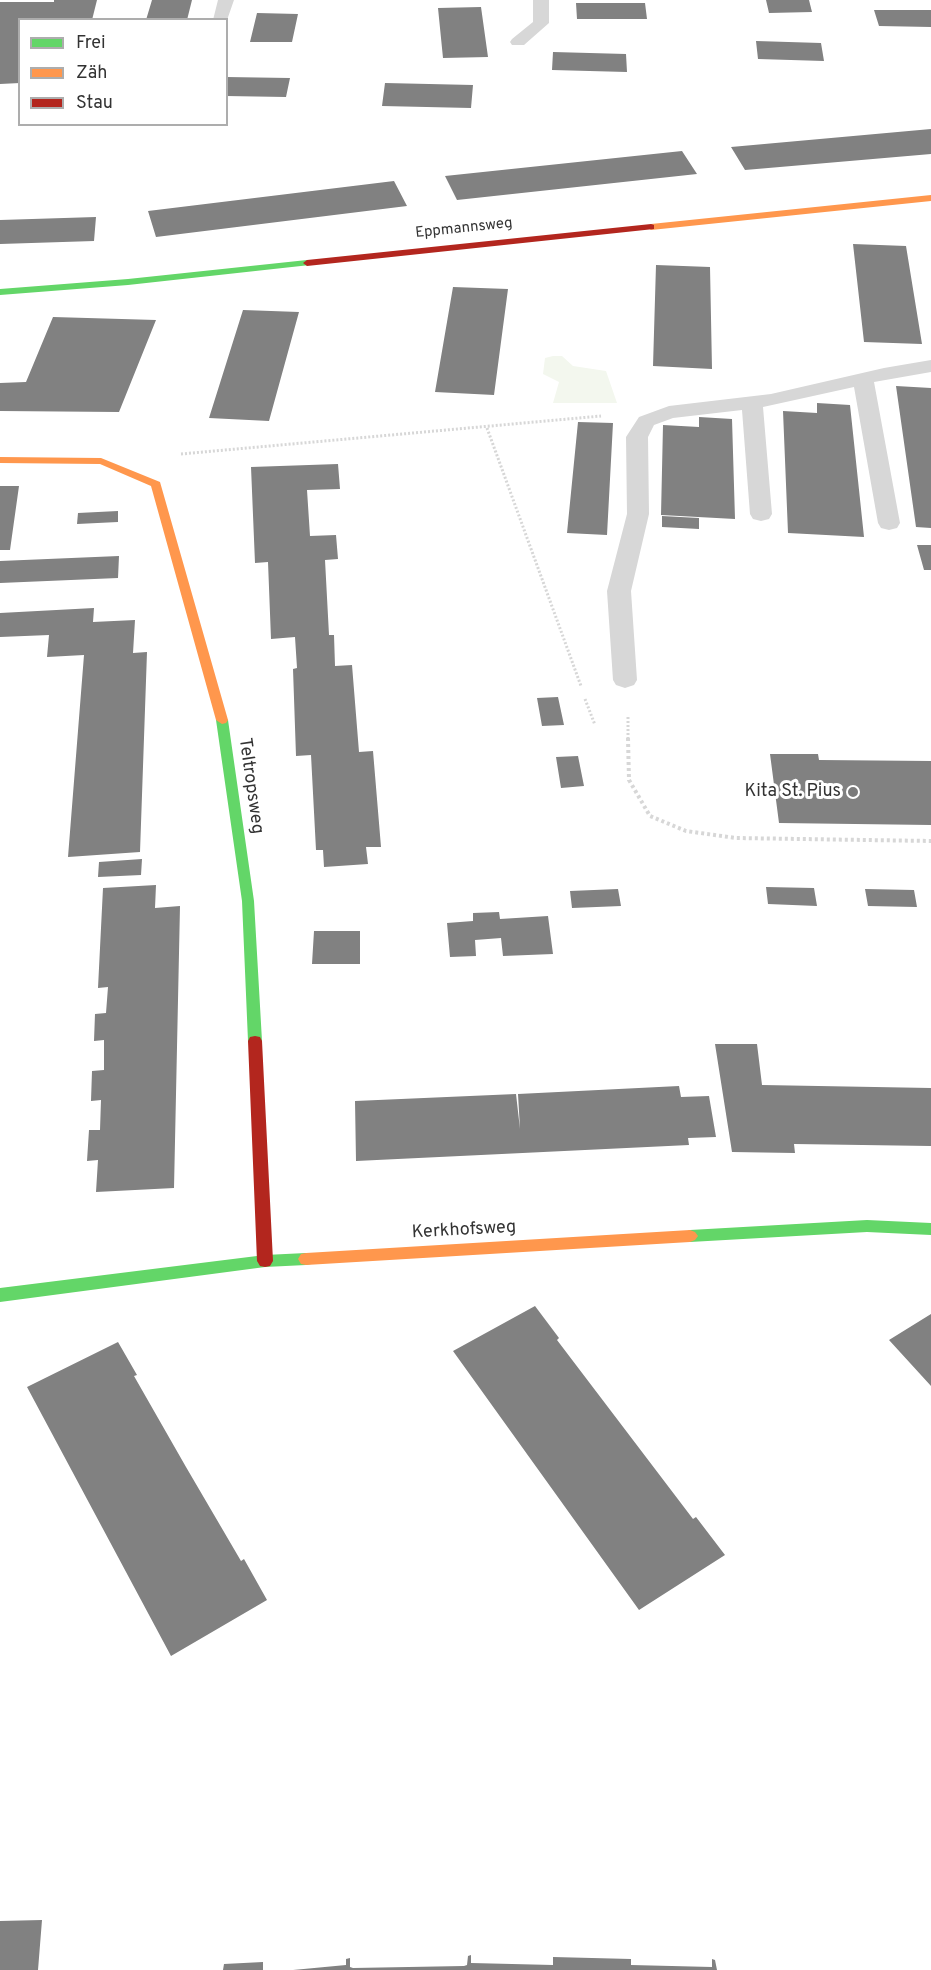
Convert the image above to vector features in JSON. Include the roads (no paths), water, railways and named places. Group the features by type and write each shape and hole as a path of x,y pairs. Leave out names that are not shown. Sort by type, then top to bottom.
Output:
{"street":[{"name":"Eppmannsweg","path":"0,292 128,282 931,198"},
{"name":"Teltropsweg","path":"0,460 101,461 156,484 222,721 242,856 248,901 266,1261"},
{"name":"Kerkhofsweg","path":"0,1295 266,1261 867,1226 931,1229"}],"lane":[{"path":"222,18 226,0"},
{"path":"518,42 541,23 541,0"},
{"path":"625,680 619,591 638,514 637,437 646,421 669,412 752,402 931,366"},
{"path":"863,379 889,523"},
{"path":"752,402 760,514"}],"place":[{"name":"Kita St. Pius","path":"853,792"}]}
